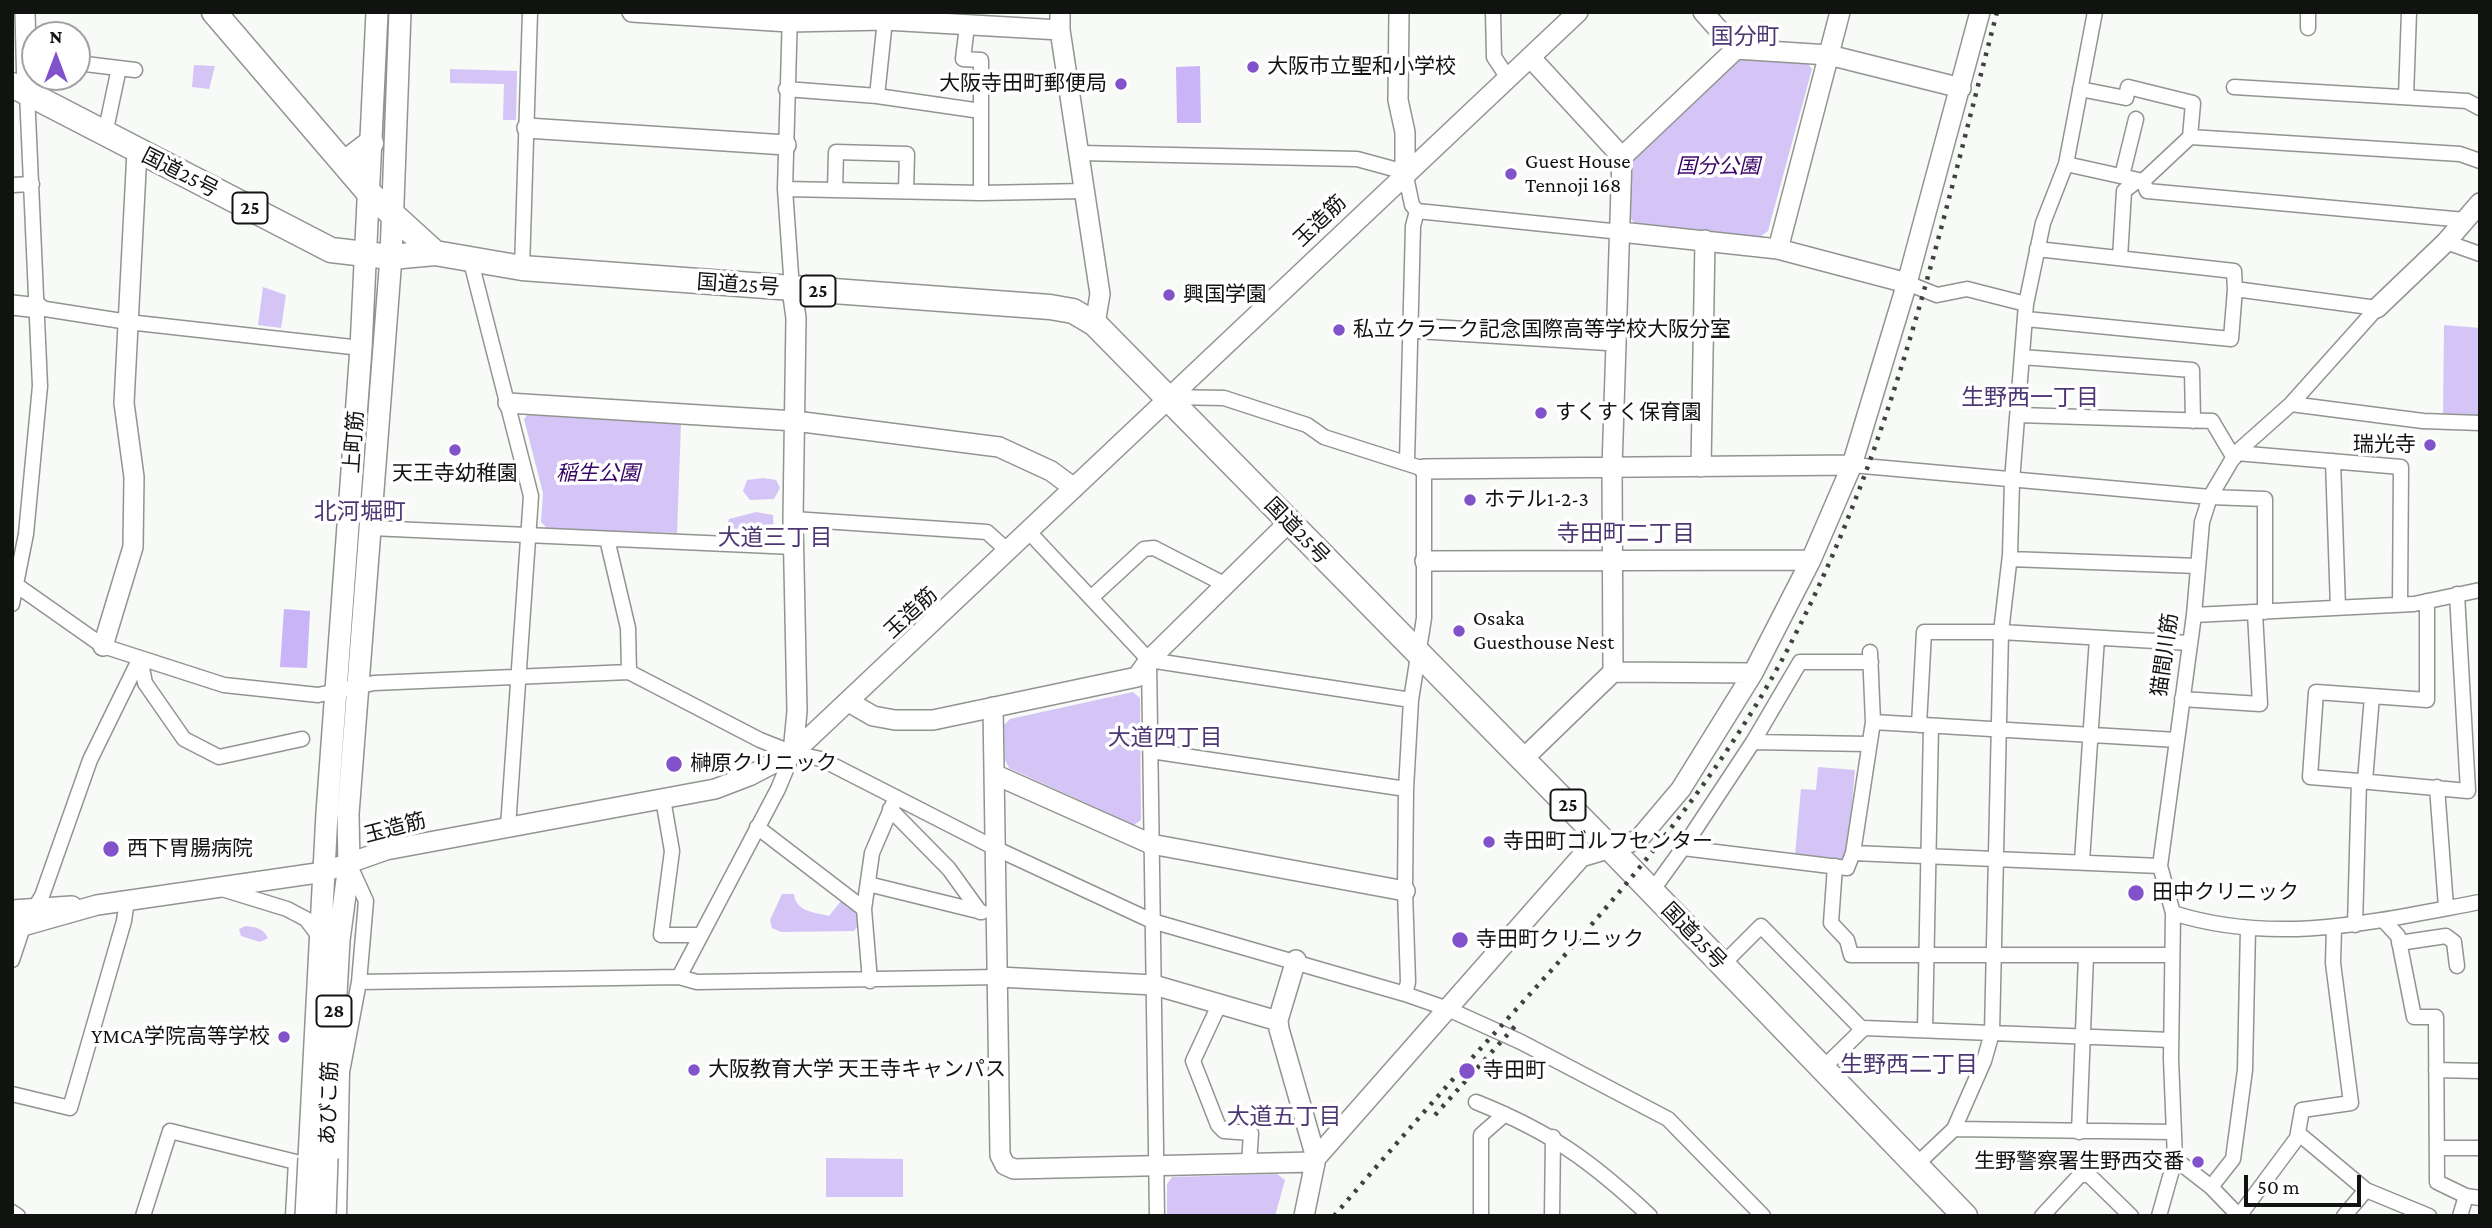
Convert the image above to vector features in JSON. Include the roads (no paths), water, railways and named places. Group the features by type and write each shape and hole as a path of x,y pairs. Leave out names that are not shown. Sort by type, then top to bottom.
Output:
{"highway":[{"path":"214,12 346,162 369,193 392,211 435,253"},
{"name":"国道25号","path":"20,89 331,250 391,257 435,253 471,262 522,268 1050,307 1073,311 1095,324 1169,397 1965,1216"},
{"path":"346,162 371,143"}],"main road":[{"name":"上町筋","path":"324,872 361,348 377,12"},
{"name":"上町筋","path":"349,865 348,814 391,257 400,12"},
{"name":"あびこ筋","path":"306,1216 318,1158 349,865"},
{"name":"あびこ筋","path":"324,872 318,1158 325,1216"}],"street":[{"path":"522,268 530,12"},
{"path":"632,12 884,20 967,26 1060,21 1100,294 1095,324"},
{"path":"1399,12 1398,100 1405,132 1405,172 1412,205 1417,211 1778,249 1907,283 1937,295 1968,289 2026,304"},
{"path":"1493,12 1494,57 1508,78"},
{"path":"1703,12 1736,49 1829,55 1961,88"},
{"path":"1778,249 1840,12"},
{"path":"993,707 997,849 989,914 999,977 1000,1155 1005,1165 1014,1169 1156,1167 1315,1160 1581,857 1638,840 1681,789 1753,673 1811,560 1852,465 1907,283 1980,12"},
{"path":"1916,1165 1954,1129 1984,1061 1992,1033 2001,632 2010,559 2012,481 2026,304 2043,223 2066,164 2095,12"},
{"path":"2308,12 2308,28"},
{"path":"2406,97 2409,12"},
{"name":"玉造筋","path":"16,922 127,900 222,889 324,872 386,850 715,789 749,776 793,753 1009,552 1405,172 1575,14"},
{"path":"679,977 793,753 797,710 793,519 796,318 785,189 790,17"},
{"path":"877,96 884,20"},
{"path":"967,26 963,60 981,60 981,193"},
{"path":"1622,157 1736,49"},
{"path":"1530,57 1622,157 1612,468 1613,671"},
{"path":"91,65 135,70"},
{"path":"105,134 119,68"},
{"path":"2080,89 2126,98 2129,87 2193,103 2190,137 2141,181 2124,191 2119,258"},
{"path":"2234,87 2467,100 2480,108"},
{"path":"12,604 40,386 32,184 20,89"},
{"path":"786,89 877,96 981,111"},
{"path":"2122,176 2136,119"},
{"path":"527,128 786,145"},
{"path":"2190,137 2460,154 2480,161"},
{"path":"103,646 133,547 134,477 124,402 137,151"},
{"path":"835,190 836,152 907,154 906,191"},
{"path":"1080,153 1357,159 1405,172"},
{"path":"2066,164 2141,181 2147,191 2465,220"},
{"path":"12,186 32,184"},
{"path":"785,189 981,193 1085,191"},
{"name":"猫間川筋","path":"2159,1216 2175,1159 2171,1040 2173,913 2161,866 2194,615 2202,522 2210,497 2235,456 2291,404 2377,309 2446,242 2480,203"},
{"path":"1405,994 1408,982 1406,789 1411,700 1424,618 1425,561 1416,466 1410,328 1413,226 1417,211"},
{"path":"1701,467 1706,240"},
{"path":"2446,242 2480,254"},
{"path":"2026,319 2231,340 2234,271 2037,248"},
{"path":"471,262 531,496 508,827"},
{"path":"2235,289 2377,309"},
{"path":"12,305 128,322 361,348"},
{"path":"1410,328 1615,341"},
{"path":"2022,357 2192,370 2193,421"},
{"path":"1169,397 1224,398 1307,425 1324,437 1416,466 1612,468 1852,465 2012,481 2265,499 2260,612 2260,704 2182,699"},
{"path":"509,403 795,421 999,447 1051,471 1074,488"},
{"path":"2291,404 2423,421 2480,423"},
{"path":"2018,415 2211,421 2235,456 2401,467 2400,604"},
{"path":"2333,461 2338,608"},
{"path":"793,519 987,532 1009,552"},
{"path":"849,702 873,716 895,720 933,720 1137,677 1149,660 1289,522"},
{"path":"370,528 794,547"},
{"path":"1030,532 1149,660 1411,700"},
{"path":"607,539 628,628 629,672"},
{"path":"1092,597 1144,548 1154,548 1224,584"},
{"path":"2010,559 2198,566"},
{"path":"1425,561 1811,560"},
{"path":"15,584 103,646 224,685 318,695 374,683 518,679 629,672 760,740 793,753 821,759 893,803 1153,920 1296,960 1448,1009 1586,1074 1668,1119 1763,1216"},
{"path":"2194,615 2400,604 2480,590"},
{"path":"2427,601 2427,700 2316,692 2309,778 2468,791 2457,594"},
{"path":"1925,1030 1928,855 1924,632 2001,632 2190,643"},
{"path":"2082,861 2097,638"},
{"path":"1652,891 1753,742 1800,663 1870,657 1873,722 1853,853 1847,868 1683,849"},
{"path":"140,658 145,683 184,739 219,757 302,739"},
{"path":"36,906 90,760 140,658"},
{"path":"1149,660 1157,1216"},
{"path":"1523,759 1613,671 1753,673"},
{"path":"2356,925 2362,781 2372,696"},
{"path":"1873,722 2176,740"},
{"path":"1753,742 1868,744"},
{"path":"1151,751 1406,789"},
{"path":"996,775 1151,844 1405,891"},
{"path":"2437,787 2446,907"},
{"path":"663,799 672,851 661,935 701,935"},
{"path":"870,981 864,909 872,853 893,803"},
{"path":"893,803 989,914"},
{"path":"757,827 864,909"},
{"path":"1853,853 2161,866"},
{"path":"339,1216 337,1191 342,1072 359,982 366,901 349,865"},
{"path":"1835,866 1831,923 1847,940 1851,955 2171,955"},
{"path":"868,884 989,914"},
{"path":"222,889 288,909 306,919 322,940"},
{"path":"12,1094 70,1108 124,920 127,900"},
{"path":"2173,913 2248,928 2334,928 2385,922 2446,907 2480,902"},
{"name":"玉造筋","path":"16,922 36,906 97,905"},
{"path":"12,960 16,922"},
{"path":"2385,922 2398,936 2414,1017 2436,1017 2437,1182 2473,1197 2460,1216"},
{"path":"1722,964 1761,926 1862,1029 2171,1040"},
{"path":"2211,1187 2233,1158 2242,1095 2245,1070 2248,928"},
{"path":"2175,1159 2211,1187 2239,1216 2270,1177 2298,1133 2302,1111 2351,1103 2333,963 2334,928"},
{"path":"2399,943 2446,936 2454,942 2457,965"},
{"path":"2079,1132 2086,956"},
{"path":"1296,960 1278,1021 1315,1160 1304,1216"},
{"path":"359,982 679,977 697,982 870,981 999,977 1154,985 1278,1021"},
{"path":"1219,1004 1196,1051 1193,1068 1218,1125 1224,1131 1251,1133 1249,1164"},
{"path":"1822,1069 1862,1029"},
{"path":"2435,1070 2480,1071"},
{"path":"1476,1102 1553,1137 1588,1162 1650,1216"},
{"path":"1481,1216 1481,1135 1505,1114"},
{"path":"1954,1129 2174,1132"},
{"path":"143,1216 170,1131 296,1162 293,1216"},
{"path":"2298,1133 2366,1190 2412,1213 2429,1216"},
{"path":"1552,1216 1553,1137"},
{"path":"2438,1148 2480,1148"},
{"path":"2042,1216 2080,1175 2089,1175 2131,1216"},
{"path":"294,1189 337,1191"},
{"path":"2344,1216 2366,1190"},
{"path":"12,1212 18,1216"}],"railway":[{"path":"1334,1216 1612,901 1693,799 1765,691 1831,559 1889,407 1935,250 1997,12"},
{"path":"1435,1115 1517,1024"}],"place":[{"name":"大阪市立聖和小学校","path":"1253,67"},
{"name":"大阪寺田町郵便局","path":"1121,84"},
{"name":"Guest House Tennoji 168","path":"1511,174"},
{"name":"興国学園","path":"1169,295"},
{"name":"私立クラーク記念国際高等学校大阪分室","path":"1339,330"},
{"name":"すくすく保育園","path":"1541,413"},
{"name":"瑞光寺","path":"2430,445"},
{"name":"天王寺幼稚園","path":"455,450"},
{"name":"ホテル1-2-3","path":"1470,500"},
{"name":"Osaka Guesthouse Nest","path":"1459,631"},
{"name":"榊原クリニック","path":"674,764"},
{"name":"寺田町ゴルフセンター","path":"1489,842"},
{"name":"西下胃腸病院","path":"111,849"},
{"name":"田中クリニック","path":"2136,893"},
{"name":"寺田町クリニック","path":"1460,940"},
{"name":"YMCA学院高等学校","path":"284,1037"},
{"name":"大阪教育大学 天王寺キャンパス","path":"694,1070"},
{"name":"寺田町","path":"1467,1071"},
{"name":"生野警察署生野西交番","path":"2198,1162"}],"district":[{"name":"国分町","path":"1745,37"},
{"name":"生野西一丁目","path":"2030,398"},
{"name":"北河堀町","path":"360,512"},
{"name":"寺田町二丁目","path":"1626,534"},
{"name":"大道三丁目","path":"775,538"},
{"name":"大道四丁目","path":"1165,738"},
{"name":"生野西二丁目","path":"1909,1065"},
{"name":"大道五丁目","path":"1284,1117"}],"park label":[{"name":"国分公園","path":"1718,167"},
{"name":"稲生公園","path":"598,474"}]}
